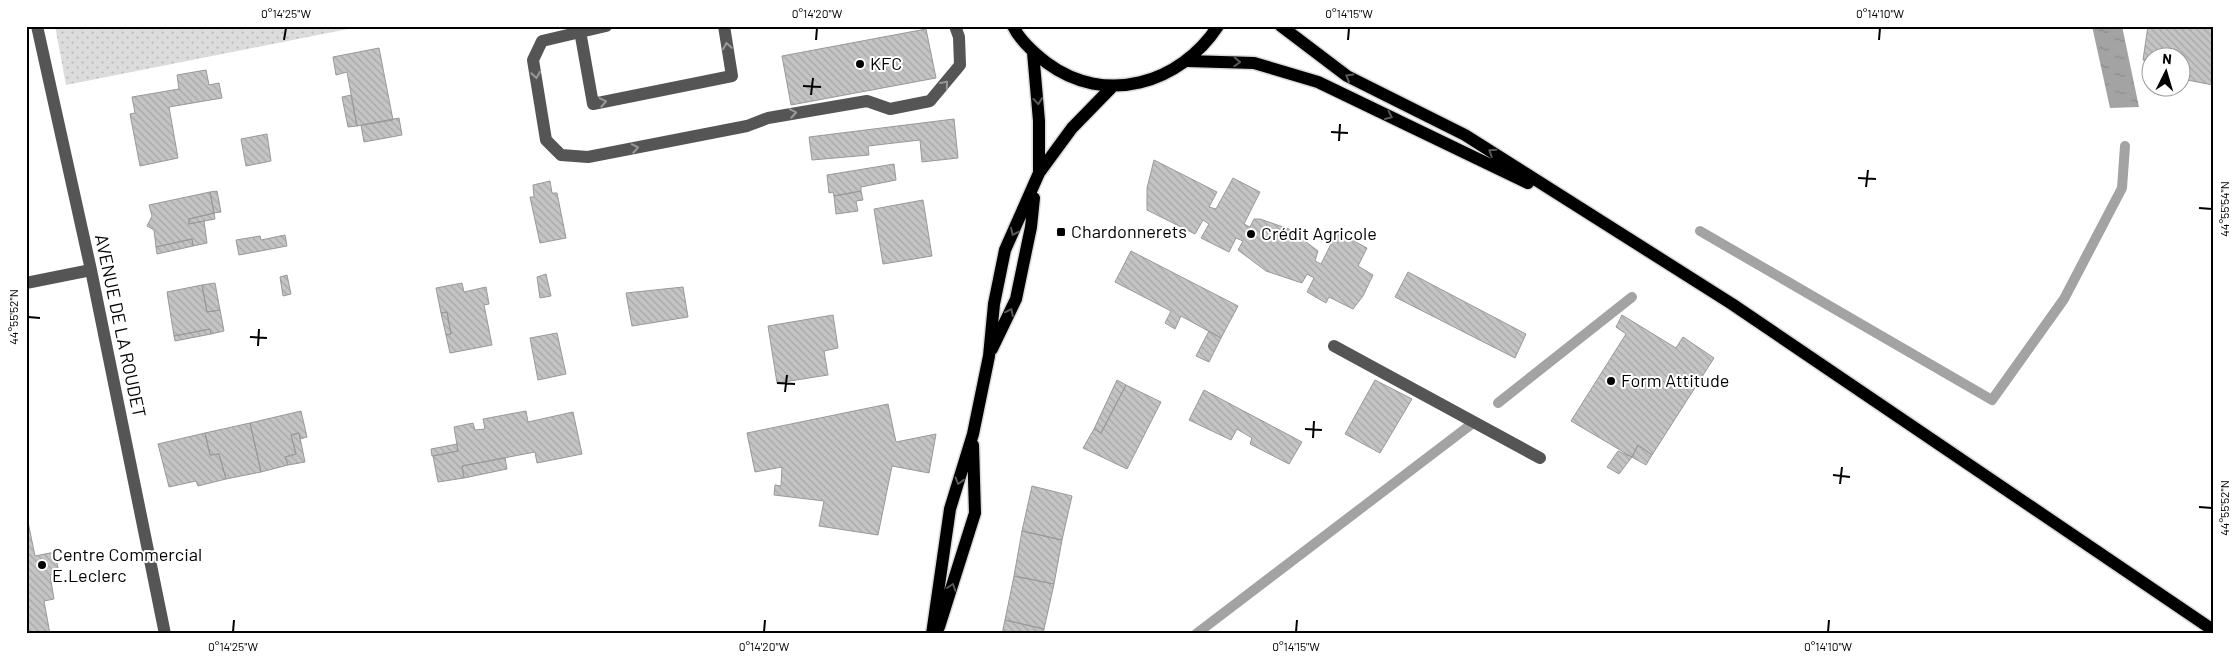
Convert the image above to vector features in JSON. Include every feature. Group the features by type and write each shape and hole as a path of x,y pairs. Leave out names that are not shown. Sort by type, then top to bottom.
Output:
{"main road":[{"path":"1013,26 1033,52 1057,70 1084,81 1113,86 1140,83 1165,74 1188,61 1207,43 1218,26"},
{"path":"1281,26 1347,76 1465,135 1732,304 2213,630"},
{"path":"989,356 1016,299 1031,227 1035,188 1039,173 1039,121 1033,52"},
{"path":"1188,61 1254,63 1318,82 1577,207"},
{"path":"1039,173 1072,128 1113,86"},
{"path":"932,634 950,509 973,434 989,356 994,304 1006,250 1035,188"},
{"path":"937,634 975,513 973,434"}],"street":[{"name":"AVENUE DE LA ROUDET","path":"37,26 91,270 166,634"},
{"path":"606,26 542,41 533,60 546,140 561,155 588,157 747,126 768,118 867,101 890,109 930,101 960,65 959,37 955,26"},
{"path":"580,31 593,104 732,76 724,26"},
{"path":"26,283 91,270"},
{"path":"1334,346 1540,458"}],"shaded area":[{"path":"55,26 363,26 66,85"}],"water":[{"path":"2092,26 2122,26 2139,107 2110,108"}],"building":[{"path":"2148,26 2213,26 2213,85 2192,81 2192,48 2145,48"},
{"path":"926,29 936,78 791,105 782,56"},
{"path":"379,48 393,120 357,126 347,72 336,75 333,57"},
{"path":"206,70 209,85 219,83 222,98 169,107 178,158 140,166 130,114 135,113 132,97 179,89 177,75"},
{"path":"351,95 357,126 348,127 342,97"},
{"path":"399,118 402,135 364,142 361,125"},
{"path":"954,119 958,158 922,162 920,140 868,146 869,155 812,160 809,137"},
{"path":"267,134 271,161 246,166 241,139"},
{"name":"Crédit Agricole","path":"1154,160 1217,192 1209,207 1216,209 1233,178 1260,192 1244,224 1250,227 1254,219 1260,219 1289,229 1318,251 1315,261 1321,264 1337,232 1367,248 1358,266 1373,275 1363,296 1353,309 1329,297 1326,303 1307,292 1314,278 1307,274 1302,283 1266,271 1238,250 1243,241 1236,238 1229,252 1201,238 1209,224 1203,220 1195,234 1147,210 1147,188"},
{"path":"894,164 896,180 861,187 861,191 834,196 833,192 829,193 827,175"},
{"path":"550,181 552,193 557,193 566,238 540,243 530,197 534,197 533,185"},
{"path":"217,191 221,212 214,213 210,192"},
{"path":"861,191 863,200 856,201 858,211 836,214 834,196"},
{"path":"210,192 214,213 189,219 189,224 204,221 207,243 193,246 192,239 156,247 154,230 147,226 152,216 149,205"},
{"path":"923,200 932,256 883,264 874,209"},
{"path":"214,213 215,219 189,224 189,219"},
{"path":"285,235 287,246 239,255 236,240 260,236 261,240"},
{"path":"192,239 193,246 157,254 156,247"},
{"path":"1131,251 1238,306 1221,338 1181,316 1175,329 1165,323 1171,311 1115,282"},
{"path":"1408,272 1526,334 1515,358 1395,297"},
{"path":"546,274 551,296 540,298 537,277"},
{"path":"287,275 291,294 283,296 280,277"},
{"path":"215,283 220,310 207,312 202,285"},
{"path":"462,283 464,292 486,287 489,304 484,305 492,345 450,353 446,335 451,334 447,312 441,313 436,288"},
{"path":"202,285 207,312 220,310 224,331 211,334 210,329 174,336 167,292"},
{"path":"683,287 688,317 632,326 626,293"},
{"path":"447,312 451,334 446,335 441,313"},
{"path":"833,315 838,348 824,351 828,375 777,383 768,326"},
{"path":"1622,315 1676,348 1683,337 1714,358 1652,455 1638,445 1632,457 1571,421 1626,334 1616,327"},
{"path":"210,329 211,334 175,341 174,336"},
{"path":"1209,331 1221,338 1209,362 1196,356"},
{"path":"557,333 566,374 538,380 530,338"},
{"path":"1117,380 1126,385 1101,433 1094,429"},
{"path":"1375,380 1412,399 1380,453 1345,434"},
{"path":"1126,385 1161,402 1127,469 1083,448 1094,429 1101,433"},
{"path":"1204,390 1302,442 1289,464 1250,444 1252,438 1237,429 1231,440 1189,420"},
{"path":"888,404 896,442 936,434 929,473 892,466 878,535 819,526 824,501 774,495 775,485 781,486 782,467 755,472 747,433"},
{"path":"301,411 307,437 300,439 299,433 291,435 296,454 285,457 288,465 261,472 250,423"},
{"path":"526,411 528,422 573,412 582,454 537,463 535,452 462,466 464,478 438,482 433,456 458,451 454,427 473,423 475,430 485,429 483,419"},
{"path":"250,423 261,472 226,479 219,454 210,455 205,433"},
{"path":"205,433 210,455 219,454 226,479 198,486 196,481 169,487 158,444"},
{"path":"299,433 305,462 288,465 285,457 296,454 291,435"},
{"path":"457,444 458,451 432,456 431,449"},
{"path":"1638,445 1652,455 1646,465 1632,457"},
{"path":"1618,451 1632,457 1619,474 1607,467"},
{"path":"505,458 507,469 464,478 462,466"},
{"path":"1032,486 1072,496 1062,540 1022,531"},
{"name":"Centre Commercial E.Leclerc","path":"26,512 35,556 55,552 59,573 50,575 54,599 44,601 50,634 26,634"},
{"path":"1022,531 1062,540 1054,584 1014,576"},
{"path":"1014,576 1054,584 1044,629 1005,620"},
{"path":"1005,620 1044,629 1043,634 1002,634"}],"waterway":[{"path":"1700,231 1992,400 2064,299 2122,188 2125,146"},
{"path":"1498,403 1632,297"},
{"path":"1196,634 1473,423"}],"place":[{"name":"KFC","path":"860,64"},
{"name":"Chardonnerets","path":"1061,232"},
{"name":"Crédit Agricole","path":"1251,234"},
{"name":"Form Attitude","path":"1611,381"},
{"name":"Centre Commercial E.Leclerc","path":"42,565"}]}
